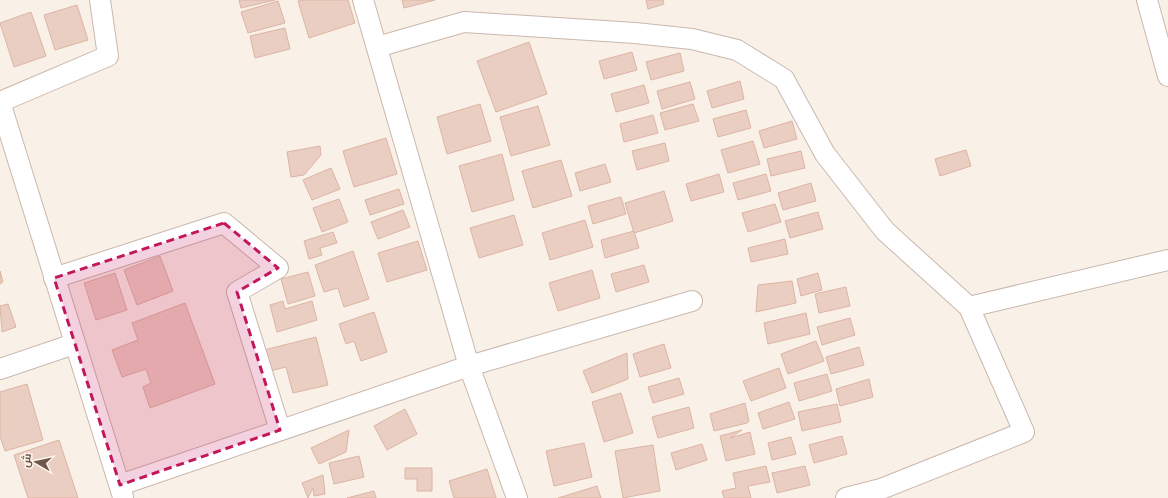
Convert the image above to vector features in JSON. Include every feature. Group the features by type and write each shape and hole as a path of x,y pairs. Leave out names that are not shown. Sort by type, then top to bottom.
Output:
{"street":[{"path":"100,0 108,56 0,102 74,344 122,491 280,430 469,366 692,301"},
{"path":"363,0 469,366 517,498"},
{"path":"1147,0 1168,76"},
{"path":"377,47 464,22 657,36 692,39 737,50 784,79 825,154 885,231 969,307 1024,432 881,489 846,498"},
{"path":"54,278 224,223 278,268 238,292 280,430"},
{"path":"969,307 1168,260"},
{"path":"0,370 74,344"}],"highlighted area":[{"path":"224,223 278,268 237,292 280,430 120,485 54,278"}],"building":[{"path":"239,0 275,0 241,8"},
{"path":"348,0 355,23 309,38 298,1"},
{"path":"402,0 435,0 404,8"},
{"path":"646,0 663,0 664,4 648,9"},
{"path":"278,1 285,23 248,33 241,12"},
{"path":"77,5 88,40 55,50 44,15"},
{"path":"31,12 46,56 14,67 0,23"},
{"path":"285,28 290,49 255,58 250,36"},
{"path":"529,42 547,94 496,112 477,61"},
{"path":"632,52 637,70 604,79 599,61"},
{"path":"680,53 684,71 651,80 646,62"},
{"path":"740,81 744,99 712,108 707,91"},
{"path":"690,82 695,99 662,109 657,91"},
{"path":"644,85 649,103 616,112 611,94"},
{"path":"480,104 491,141 447,154 437,117"},
{"path":"693,104 699,121 665,130 660,113"},
{"path":"538,106 550,145 511,156 500,117"},
{"path":"746,110 751,128 718,137 713,119"},
{"path":"653,115 658,133 624,142 620,124"},
{"path":"792,121 797,139 764,148 759,131"},
{"path":"386,138 397,174 354,187 343,151"},
{"path":"753,141 760,164 728,173 721,150"},
{"path":"665,143 669,161 637,170 632,151"},
{"path":"320,146 321,155 304,175 291,177 287,152"},
{"path":"966,150 971,166 940,176 935,159"},
{"path":"801,151 805,168 771,176 767,159"},
{"path":"502,154 514,200 472,212 459,166"},
{"path":"561,160 572,196 533,208 522,171"},
{"path":"605,164 611,182 580,191 575,173"},
{"path":"331,168 340,189 312,200 303,180"},
{"path":"719,174 724,192 691,201 686,184"},
{"path":"766,174 771,191 738,200 733,183"},
{"path":"811,183 816,201 783,210 778,193"},
{"path":"399,189 404,204 370,215 365,200"},
{"path":"664,191 673,221 634,233 625,203"},
{"path":"621,197 626,214 593,224 588,206"},
{"path":"339,199 348,222 322,232 313,208"},
{"path":"775,204 781,222 748,232 742,213"},
{"path":"403,210 410,227 378,239 371,222"},
{"path":"818,212 823,229 790,238 785,221"},
{"path":"514,215 523,245 479,258 470,228"},
{"path":"585,220 593,247 550,260 542,233"},
{"path":"634,231 639,248 605,258 601,240"},
{"path":"333,232 337,243 320,248 322,255 309,259 304,241"},
{"path":"785,239 788,254 751,262 748,248"},
{"path":"418,241 427,270 387,282 378,253"},
{"path":"353,251 369,299 344,307 338,288 324,292 315,265"},
{"path":"160,256 173,291 137,305 124,270"},
{"path":"644,265 649,282 616,292 611,274"},
{"path":"592,270 600,298 558,311 549,283"},
{"path":"0,271 3,282 0,284"},
{"path":"308,272 315,296 288,304 281,279"},
{"path":"115,273 127,310 96,320 84,283"},
{"path":"818,273 822,290 801,296 797,279"},
{"path":"792,281 796,303 756,312 758,285"},
{"path":"846,287 850,306 819,313 815,294"},
{"path":"283,301 285,309 312,301 317,320 277,332 270,305"},
{"path":"185,303 215,384 150,408 143,387 151,383 146,369 122,377 112,350 138,340 132,323"},
{"path":"8,304 16,327 2,332 0,306"},
{"path":"374,312 387,352 361,361 354,341 346,344 339,324"},
{"path":"806,313 810,334 768,344 764,323"},
{"path":"850,318 855,335 822,345 817,327"},
{"path":"316,337 328,385 293,393 286,367 270,371 264,350"},
{"path":"816,341 824,361 788,374 781,354"},
{"path":"664,344 671,368 640,377 633,354"},
{"path":"859,347 864,365 831,374 826,357"},
{"path":"627,353 628,379 592,393 583,371"},
{"path":"779,368 786,388 751,401 743,381"},
{"path":"827,374 832,391 799,401 794,383"},
{"path":"679,378 684,394 653,403 648,387"},
{"path":"869,379 873,397 840,406 836,389"},
{"path":"27,384 43,440 5,451 0,436 0,392"},
{"path":"621,393 633,433 604,442 592,402"},
{"path":"789,402 795,419 763,429 758,413"},
{"path":"745,403 749,421 747,423 714,431 710,414"},
{"path":"837,404 841,422 802,431 798,412"},
{"path":"689,407 694,428 658,438 652,417"},
{"path":"405,409 417,434 387,450 374,426"},
{"path":"349,430 346,452 319,464 311,448"},
{"path":"742,430 730,438 750,432 755,454 726,461 720,436"},
{"path":"842,436 847,454 814,463 809,445"},
{"path":"791,437 796,454 772,460 768,443"},
{"path":"59,440 78,498 28,498 14,455"},
{"path":"584,443 592,477 554,486 546,451"},
{"path":"702,444 707,460 676,470 671,453"},
{"path":"653,445 660,491 623,498 615,451"},
{"path":"359,456 364,477 334,484 329,463"},
{"path":"766,466 770,482 748,486 751,498 724,498 722,491 736,488 733,473"},
{"path":"805,466 810,485 777,493 772,473"},
{"path":"405,468 432,468 432,491 417,491 417,479 405,479"},
{"path":"487,469 496,498 454,498 449,481"},
{"path":"323,475 325,494 314,496 313,488 308,498 302,483"},
{"path":"597,486 601,498 558,498"},
{"path":"374,491 376,498 347,498"}]}
